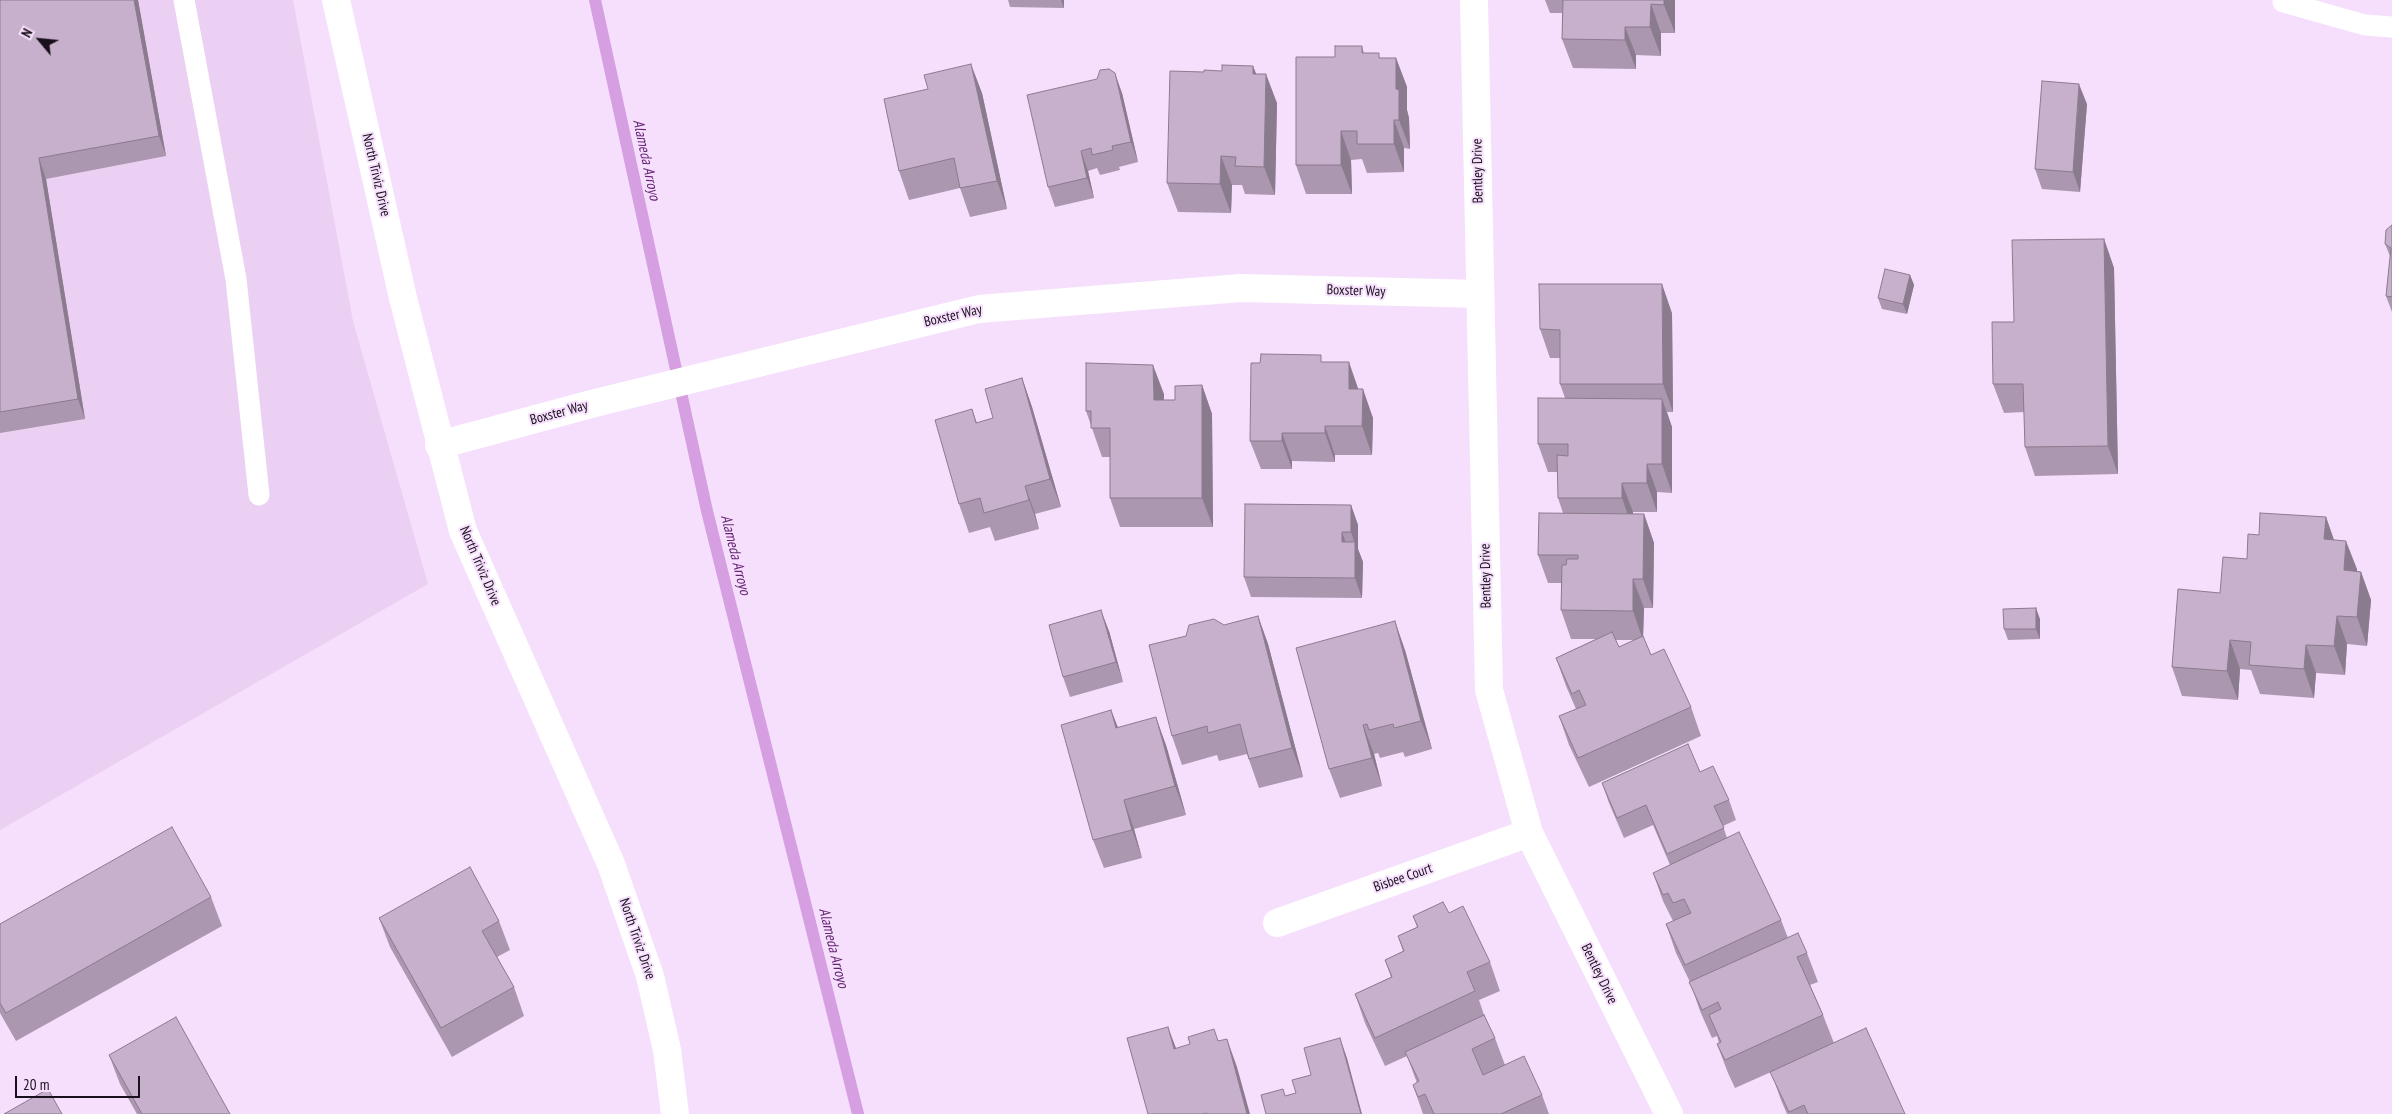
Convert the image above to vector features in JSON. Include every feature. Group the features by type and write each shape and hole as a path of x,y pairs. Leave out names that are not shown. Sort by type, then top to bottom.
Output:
{"street":[{"name":"North Triviz Drive","path":"336,0 403,298 439,445 463,531 611,864 650,976 667,1050 676,1114"},
{"name":"Bentley Drive","path":"1474,0 1489,690 1530,834 1669,1114"},
{"name":"Boxster Way","path":"439,445 595,403 979,309 1241,288 1480,294"},
{"name":"Bisbee Court","path":"1277,923 1530,834"}],"lane":[{"path":"184,0 236,279 258,495"},
{"path":"2283,0 2283,2 2365,25 2392,27"}],"shaded area":[{"path":"0,0 293,0 353,321 428,584 0,830"}],"building":[{"path":"0,0 134,0 159,136 39,158 78,399 0,412"},
{"path":"1563,0 1664,0 1664,5 1651,4 1650,27 1625,27 1625,40 1562,39"},
{"path":"1335,46 1362,46 1362,53 1379,53 1379,58 1396,58 1399,120 1394,120 1394,144 1357,144 1357,131 1341,131 1341,165 1296,165 1296,57 1335,57"},
{"path":"971,64 997,181 960,188 954,158 899,171 884,99 928,89 924,75"},
{"path":"1222,65 1253,66 1253,74 1266,74 1264,167 1235,166 1236,157 1221,156 1220,184 1167,183 1170,71 1222,71"},
{"path":"1109,69 1115,73 1131,142 1112,146 1113,150 1092,155 1091,148 1081,151 1087,178 1048,187 1027,95 1097,79 1100,70"},
{"path":"2042,81 2079,84 2073,172 2035,169"},
{"path":"2392,225 2392,297 2386,296 2391,248 2385,244 2386,230"},
{"path":"2104,239 2108,446 2025,447 2023,384 1993,384 1992,322 2014,322 2012,240"},
{"path":"1885,269 1910,275 1903,304 1878,298"},
{"path":"1539,284 1662,284 1663,384 1560,384 1560,330 1540,329"},
{"path":"1261,354 1321,355 1321,362 1349,362 1349,389 1363,389 1362,426 1325,426 1325,433 1282,433 1282,441 1250,441 1251,363 1260,363"},
{"path":"1086,363 1153,365 1154,400 1175,400 1175,386 1202,385 1202,498 1110,498 1110,428 1091,428 1091,411 1086,411"},
{"path":"1022,378 1050,479 1025,486 1029,500 984,513 980,498 959,504 935,420 972,409 976,423 993,418 985,389"},
{"path":"1538,398 1662,399 1662,464 1647,464 1647,483 1622,483 1622,498 1558,498 1557,455 1568,456 1568,444 1538,444"},
{"path":"1245,504 1351,505 1351,532 1342,532 1342,542 1355,542 1355,578 1244,577"},
{"path":"1539,513 1644,514 1643,579 1633,579 1633,611 1561,610 1562,565 1566,565 1567,559 1578,559 1578,555 1538,555"},
{"path":"2260,513 2326,517 2324,539 2346,541 2344,570 2361,572 2357,617 2337,616 2334,646 2306,645 2304,669 2249,665 2251,642 2230,640 2227,671 2172,667 2178,589 2220,593 2223,557 2247,559 2248,534 2259,535"},
{"path":"2036,608 2036,629 2004,629 2003,609"},
{"path":"1101,610 1116,662 1063,677 1049,625"},
{"path":"1258,616 1292,748 1249,759 1240,724 1208,733 1207,726 1172,736 1149,645 1186,636 1189,625 1214,619 1224,625"},
{"path":"1395,621 1421,721 1394,728 1393,724 1369,730 1367,724 1363,725 1372,758 1329,769 1296,648"},
{"path":"1612,632 1619,647 1643,636 1651,655 1664,649 1691,707 1578,758 1559,716 1586,705 1579,690 1572,694 1556,658"},
{"path":"1111,710 1116,728 1156,717 1175,786 1124,800 1132,830 1093,840 1061,725"},
{"path":"1688,744 1700,772 1713,766 1729,800 1714,806 1724,828 1667,854 1646,805 1617,818 1602,783"},
{"path":"172,827 211,897 6,1013 0,1003 0,924"},
{"path":"1739,832 1781,920 1685,965 1666,924 1691,913 1684,899 1673,903 1668,893 1663,895 1653,873"},
{"path":"470,867 499,921 482,931 514,987 441,1028 379,918"},
{"path":"1443,902 1449,913 1463,906 1490,962 1467,972 1475,991 1375,1038 1355,994 1392,977 1385,960 1404,951 1398,936 1418,927 1413,916"},
{"path":"1798,933 1807,953 1797,957 1823,1015 1725,1060 1717,1044 1721,1042 1709,1015 1721,1009 1718,1002 1702,1010 1689,982"},
{"path":"1484,1015 1495,1038 1472,1049 1483,1075 1524,1056 1542,1095 1501,1114 1434,1114 1425,1094 1418,1097 1413,1085 1419,1081 1405,1052"},
{"path":"176,1017 230,1114 142,1114 109,1055"},
{"path":"1168,1027 1174,1049 1190,1044 1188,1037 1214,1029 1218,1041 1227,1039 1247,1114 1148,1114 1127,1038"},
{"path":"1866,1028 1905,1114 1808,1114 1804,1105 1789,1112 1770,1072"},
{"path":"1340,1038 1361,1114 1266,1114 1261,1095 1283,1089 1285,1096 1296,1093 1292,1080 1311,1075 1304,1048"},
{"path":"48,1089 62,1114 4,1114"}],"waterway":[{"name":"Alameda Arroyo","path":"595,0 707,511 858,1114"}]}
